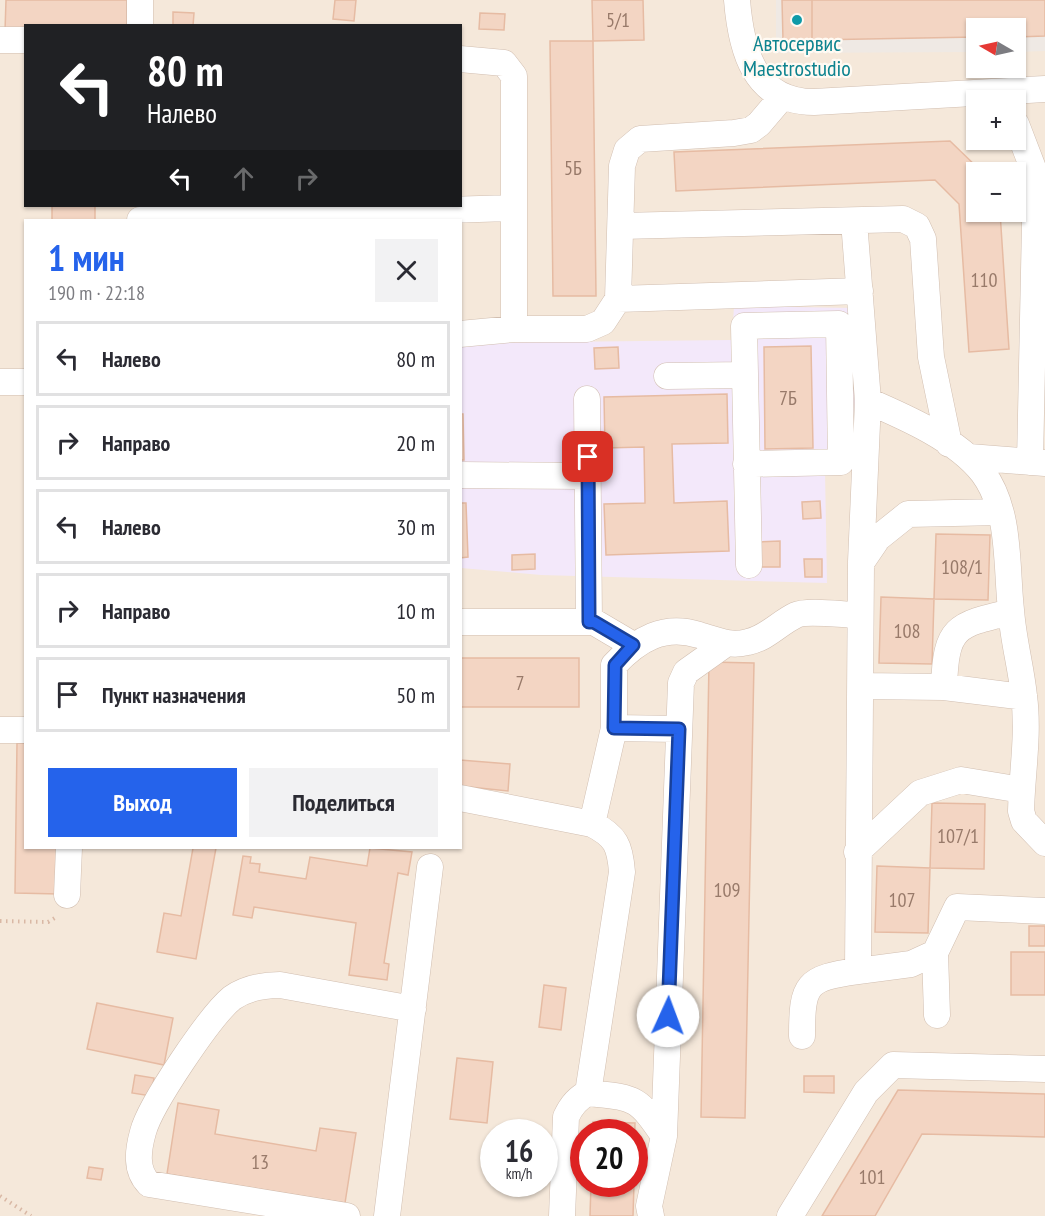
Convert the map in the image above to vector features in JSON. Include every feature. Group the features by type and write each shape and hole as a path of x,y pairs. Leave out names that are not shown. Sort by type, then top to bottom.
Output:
{"lane":[{"path":"140,0 140,24"},
{"path":"737,0 739,20 748,56 768,87 783,97 799,102 966,97"},
{"path":"0,40 24,40"},
{"path":"462,59 504,63 514,76 514,329"},
{"path":"1026,91 1045,89"},
{"path":"462,334 514,329 587,328 603,322 618,299 622,166 627,150 640,139 734,134 751,130 783,97"},
{"path":"959,451 1037,463 1036,176 1026,150"},
{"path":"171,219 513,208"},
{"path":"621,226 903,219 917,226 923,239 931,357 959,451"},
{"path":"853,458 868,401 854,221"},
{"path":"618,299 860,291"},
{"path":"749,565 744,326 839,324 861,563 857,852 858,971"},
{"path":"667,376 745,375"},
{"path":"0,382 24,382"},
{"path":"587,399 589,622"},
{"path":"868,401 904,416 959,451 993,489 1005,531 1011,612 1024,697 1035,741 1022,790 1024,821 1045,843"},
{"path":"746,464 841,462 853,458"},
{"path":"462,475 588,476"},
{"path":"861,563 878,538 908,514 1000,512"},
{"path":"944,687 945,657 954,636 967,622 1011,612"},
{"path":"651,1216 649,1206 664,1136 682,677 724,645 763,637 798,614 860,615"},
{"path":"462,622 594,622 633,645"},
{"path":"592,824 614,728 615,665 633,645 667,631 698,634 724,645"},
{"path":"861,686 944,687 1024,697"},
{"path":"614,728 679,729"},
{"path":"0,730 24,730"},
{"path":"857,852 920,793 961,780 1022,790"},
{"path":"462,798 592,824 610,833 621,854 622,872 588,1093 570,1107 566,1117 562,1216"},
{"path":"67,895 69,849"},
{"path":"387,1216 430,867"},
{"path":"937,1015 935,953 957,907 1045,911"},
{"path":"802,1036 802,1001 806,991 816,981 830,975 911,964 935,953"},
{"path":"347,1216 148,1184 140,1175 143,1131 159,1099 220,1010 234,997 249,990 264,985 280,985 413,1009"},
{"path":"790,1216 866,1092 893,1065 1045,1069"},
{"path":"588,1093 630,1098 640,1103 664,1136"}],"path":[{"path":"0,921 48,922 64,910 67,895"},
{"path":"0,1196 32,1216"}],"shaded area":[{"path":"0,0 1045,0 1045,1216 0,1216"},
{"path":"776,0 1045,0 1045,51 1026,52 1026,18 966,18 966,52 776,53"},
{"path":"734,306 854,308 857,470 825,471 827,583 541,575 462,568 462,343 732,340"}],"building":[{"path":"6,0 127,0 127,24 24,24 24,31 5,31"},
{"path":"335,0 356,0 354,21 333,19"},
{"path":"592,0 643,0 644,40 593,41"},
{"name":"Автосервис Maestrostudio","path":"782,0 812,0 812,40 783,40"},
{"path":"812,0 1045,0 1045,36 1026,37 1026,18 966,18 966,37 812,40"},
{"path":"173,12 194,13 193,24 173,24"},
{"path":"480,13 505,14 504,30 479,29"},
{"path":"550,41 593,41 596,296 553,296"},
{"path":"950,141 972,162 966,162 966,222 1001,222 1009,349 969,352 959,204 935,180 676,191 674,152"},
{"path":"52,207 95,207 95,219 52,219"},
{"path":"811,346 813,448 765,449 764,347"},
{"path":"618,347 619,368 595,369 594,348"},
{"path":"727,394 728,443 672,444 674,503 727,501 729,551 606,555 604,504 645,503 644,447 605,448 604,397"},
{"path":"462,414 463,414 464,460 462,460"},
{"path":"820,501 821,518 803,519 802,502"},
{"path":"462,503 466,503 468,557 462,558"},
{"path":"936,534 990,535 988,600 934,599"},
{"path":"780,541 780,567 760,567 759,542"},
{"path":"535,554 535,569 512,570 512,555"},
{"path":"804,559 822,559 822,577 805,577"},
{"path":"881,597 934,599 932,664 879,663"},
{"path":"462,658 579,658 579,707 462,707"},
{"path":"709,662 754,663 745,1118 701,1117"},
{"path":"17,743 24,743 24,849 60,849 59,894 15,893"},
{"path":"462,760 510,764 508,791 462,786"},
{"path":"932,803 985,804 984,869 930,868"},
{"path":"193,849 216,849 196,959 157,952 164,913 181,916"},
{"path":"370,849 412,852 408,875 398,873 384,963 389,964 387,980 349,975 356,923 254,907 252,918 233,915 243,856 251,857 250,863 260,864 259,872 306,879 310,857 367,866"},
{"path":"877,866 930,868 928,933 875,932"},
{"path":"1029,926 1045,926 1045,946 1029,946"},
{"path":"1011,952 1045,952 1045,995 1011,995"},
{"path":"544,985 566,988 561,1030 539,1027"},
{"path":"97,1003 173,1018 164,1065 87,1049"},
{"path":"457,1058 493,1062 487,1119 480,1119 480,1122 450,1119"},
{"path":"135,1075 154,1078 151,1096 132,1093"},
{"path":"804,1076 834,1076 834,1093 804,1092"},
{"path":"898,1090 1045,1094 1045,1137 922,1134 875,1216 822,1216"},
{"path":"178,1103 219,1110 215,1134 316,1151 320,1128 356,1133 345,1203 167,1174"},
{"path":"89,1167 103,1169 101,1180 87,1178"},
{"path":"591,1197 634,1197 633,1216 590,1216"}],"place":[{"name":"Автосервис Maestrostudio","path":"797,20"}],"route":[{"path":"588,457 589,622 594,622 633,645 615,665 614,728 679,729 668,1016"}]}
